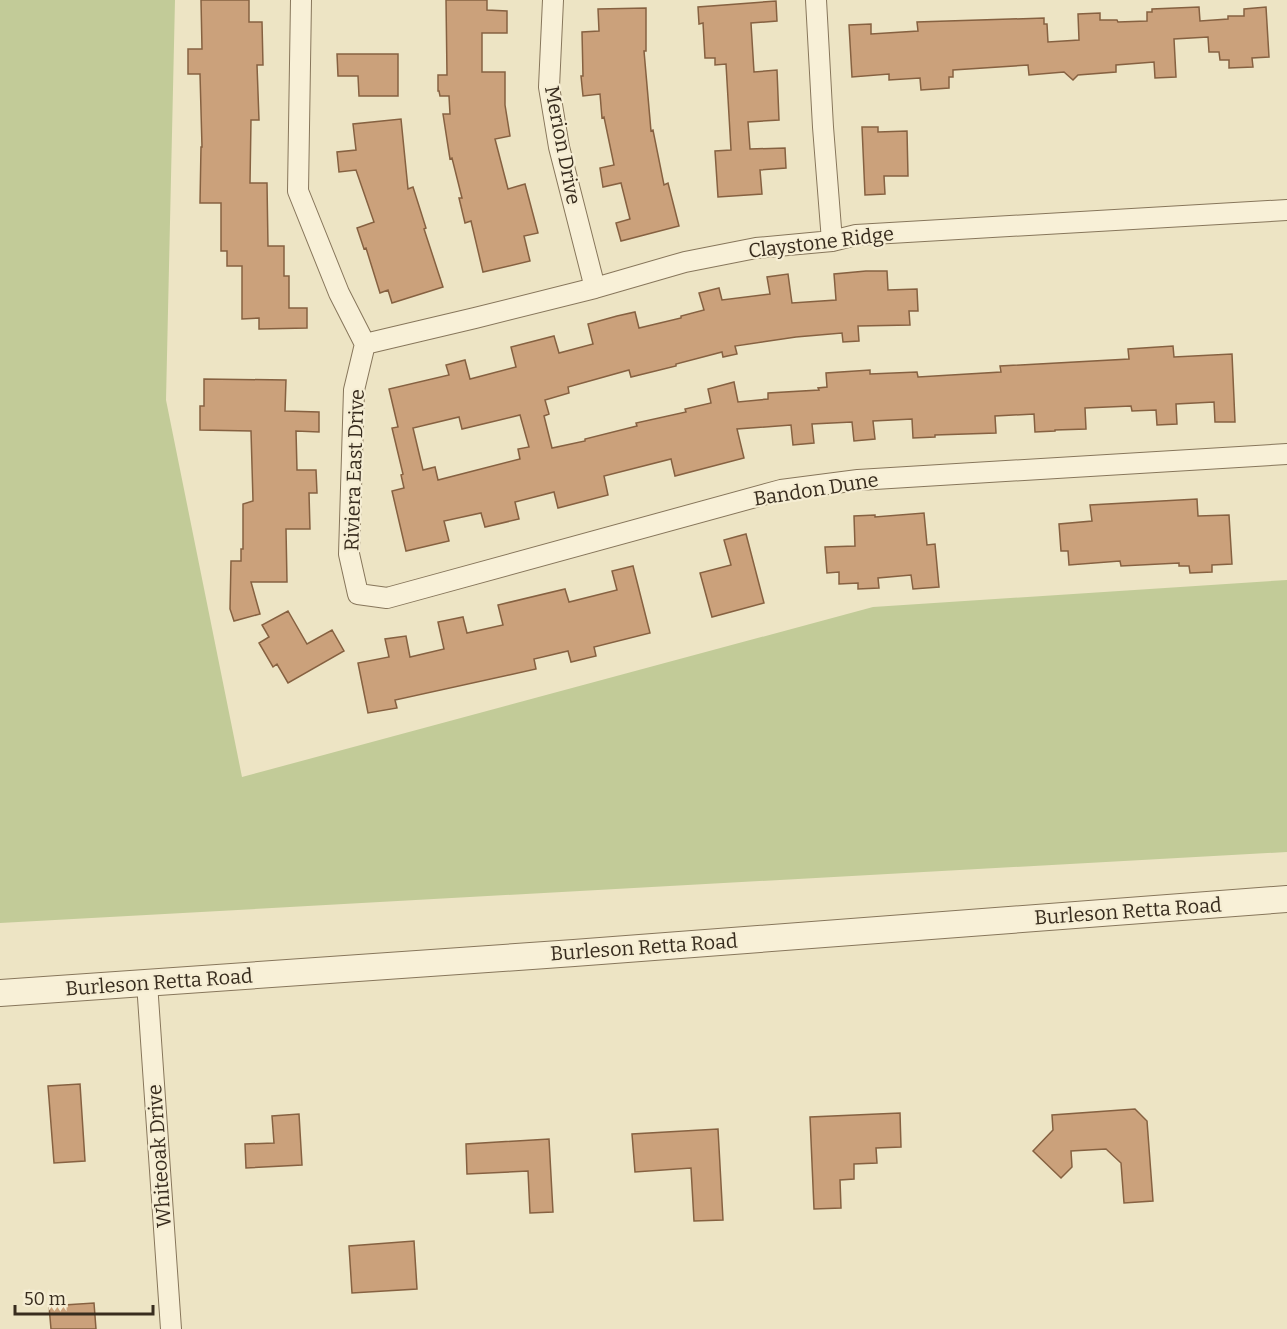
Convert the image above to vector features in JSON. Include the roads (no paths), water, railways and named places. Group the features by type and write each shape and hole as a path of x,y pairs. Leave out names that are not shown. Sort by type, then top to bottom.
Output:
{"street":[{"path":"301,0 298,192 339,293 365,344"},
{"name":"Merion Drive","path":"553,0 549,87 559,147 595,288"},
{"path":"816,0 831,241"},
{"name":"Claystone Ridge","path":"365,344 595,288 685,262 756,248 831,241 856,235 1287,210"},
{"name":"Riviera East Drive","path":"358,594 350,554 354,390 365,344"},
{"name":"Bandon Dune","path":"358,594 387,598 781,490 858,480 1287,454"},
{"name":"Burleson Retta Road","path":"0,993 574,953 1287,899"},
{"name":"Whiteoak Drive","path":"147,983 171,1329"}]}
